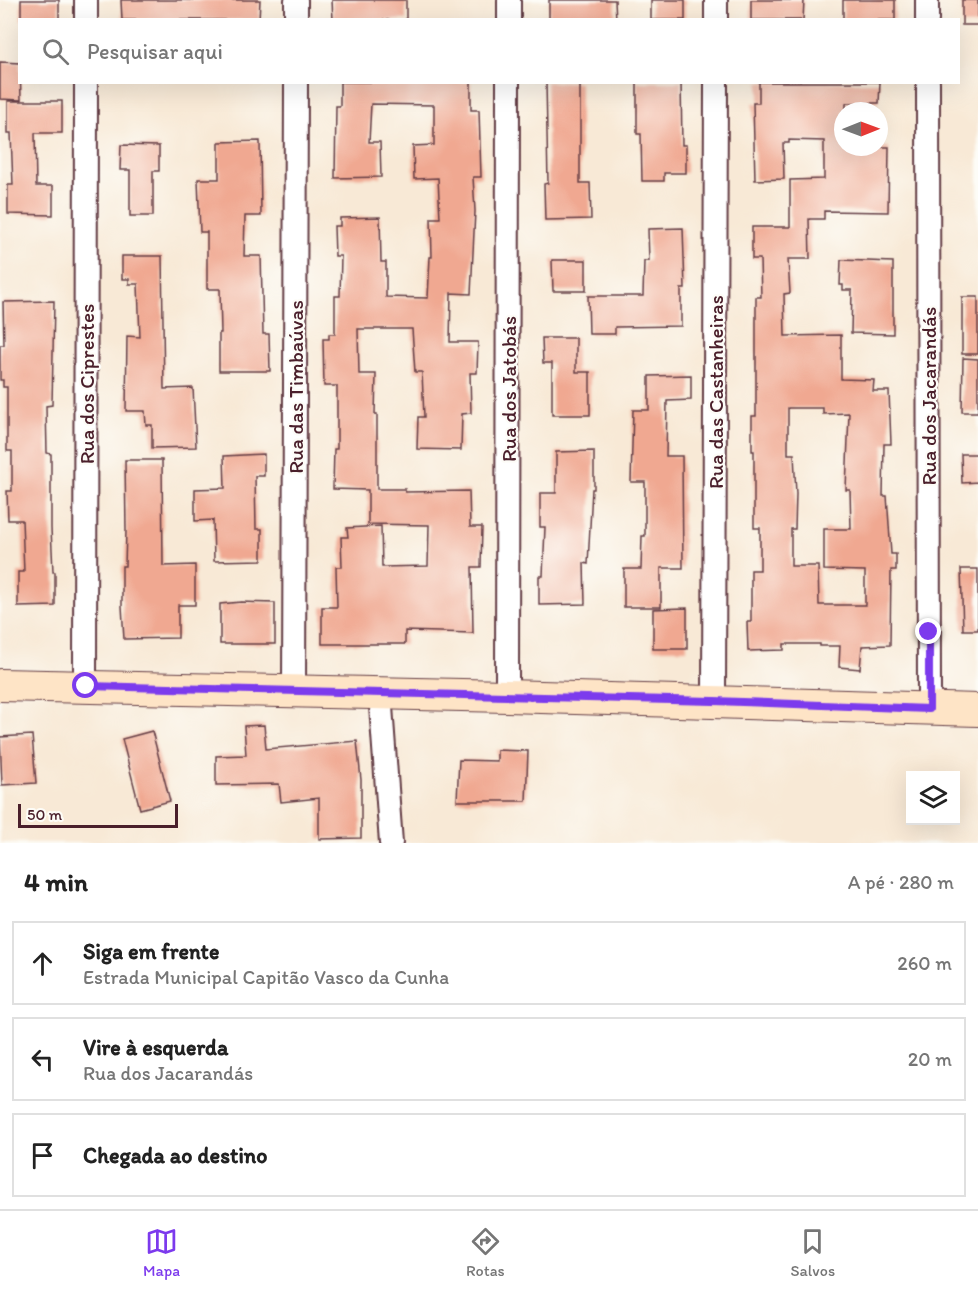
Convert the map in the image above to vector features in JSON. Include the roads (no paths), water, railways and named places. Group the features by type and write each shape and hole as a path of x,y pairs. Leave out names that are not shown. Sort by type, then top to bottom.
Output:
{"main road":[{"path":"0,685 714,701 978,710"}],"street":[{"path":"86,0 86,18"},
{"path":"296,0 296,18"},
{"path":"508,0 508,18"},
{"path":"716,0 716,18"},
{"path":"927,0 927,18"},
{"name":"Rua dos Ciprestes","path":"86,84 86,686"},
{"name":"Rua das Timbaúvas","path":"294,691 296,84"},
{"name":"Rua dos Jatobás","path":"507,696 508,84"},
{"name":"Rua das Castanheiras","path":"714,701 716,84"},
{"name":"Rua dos Jacarandás","path":"928,84 929,709"},
{"path":"380,693 391,843"}]}
